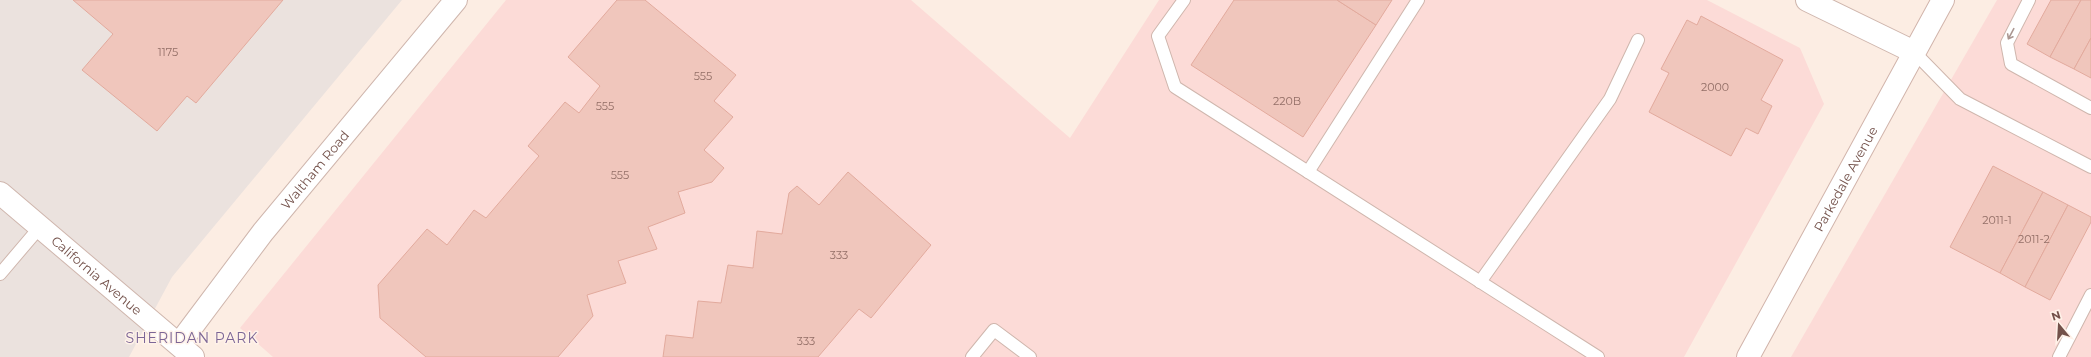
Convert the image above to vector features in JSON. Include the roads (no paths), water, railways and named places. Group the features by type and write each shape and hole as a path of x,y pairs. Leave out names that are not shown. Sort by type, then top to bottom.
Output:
{"street":[{"name":"Waltham Road","path":"186,351 263,232 456,0"},
{"path":"1807,0 1914,52"},
{"name":"Parkedale Avenue","path":"1748,357 1943,0"},
{"name":"California Avenue","path":"0,193 186,351"}],"lane":[{"path":"1184,0 1158,36 1175,87 1598,357"},
{"path":"1308,172 1418,0"},
{"path":"2029,0 2007,42 2011,64 2091,108"},
{"path":"1480,282 1610,99 1638,40"},
{"path":"1914,52 1960,99 2091,167"},
{"path":"0,274 40,227"},
{"path":"2059,357 2091,295"},
{"path":"972,357 994,330 1030,357"}],"district":[{"name":"SHERIDAN PARK","path":"192,338"}]}
